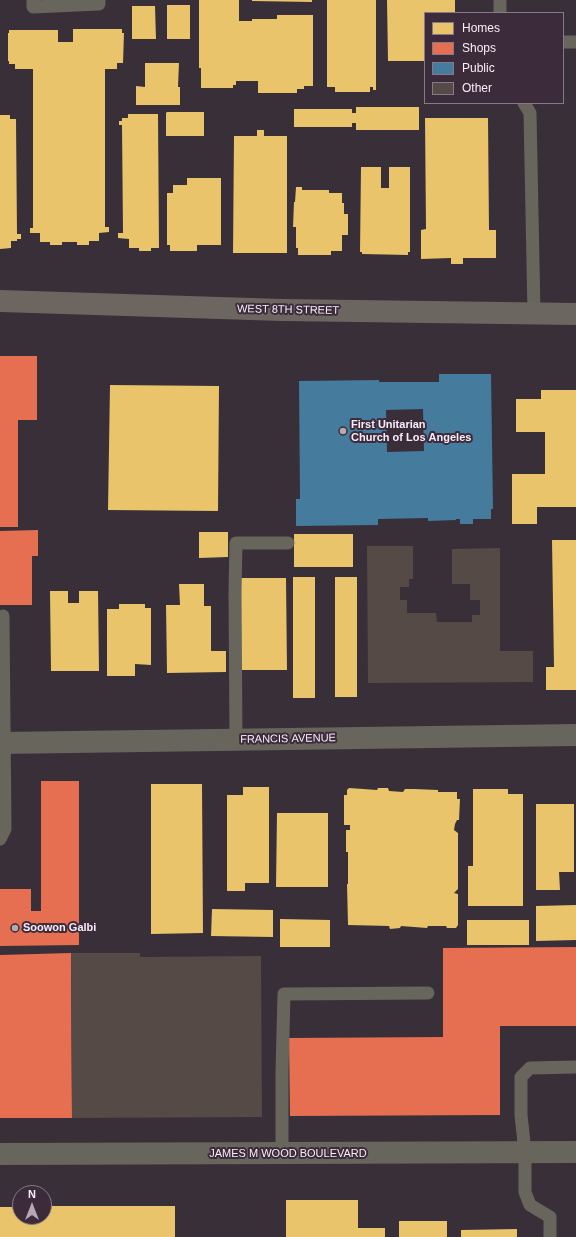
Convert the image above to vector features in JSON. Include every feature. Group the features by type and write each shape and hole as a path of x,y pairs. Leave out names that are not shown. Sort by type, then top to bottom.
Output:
{"main road":[{"name":"WEST 8TH STREET","path":"0,301 282,310 576,314"}],"street":[{"name":"FRANCIS AVENUE","path":"2,743 576,735"},
{"name":"JAMES M WOOD BOULEVARD","path":"0,1154 576,1152"}],"lane":[{"path":"33,0 34,6 99,4 99,0"},
{"path":"500,0 500,12"},
{"path":"564,42 576,42"},
{"path":"525,104 530,113 534,314"},
{"path":"236,740 236,543 288,543"},
{"path":"0,840 5,829 2,743 4,616"},
{"path":"282,1154 284,994 428,993"},
{"path":"550,1237 550,1218 530,1206 525,1192 522,1077 530,1068 576,1067"}],"building: Homes":[{"path":"199,0 239,0 239,21 252,21 252,19 277,19 277,15 313,15 313,86 304,86 304,89 297,89 297,93 258,93 258,81 236,81 236,85 233,85 233,88 201,88 201,68 199,68"},
{"path":"312,0 312,2 252,1"},
{"path":"327,0 376,0 376,90 373,90 373,87 370,87 370,92 335,92 335,87 327,87"},
{"path":"387,0 455,0 455,12 424,12 424,61 388,61"},
{"path":"167,5 190,5 190,39 167,39"},
{"path":"132,6 155,6 156,39 132,39"},
{"path":"73,29 122,29 122,33 124,33 123,63 117,63 117,69 105,69 105,227 109,227 109,232 99,233 99,241 89,241 89,245 77,245 77,242 62,242 62,245 50,245 50,242 40,242 40,233 30,233 30,228 33,228 33,69 15,69 15,64 9,64 8,33 9,30 58,30 58,42 73,42"},
{"path":"145,63 179,63 178,87 180,87 180,105 136,105 136,86 145,87"},
{"path":"356,107 419,107 419,130 356,130 356,123 352,123 352,127 294,127 294,109 352,109 352,113 356,113"},
{"path":"167,112 204,112 204,136 166,136"},
{"path":"128,114 158,114 159,248 151,248 151,251 139,251 139,248 129,248 129,239 118,238 118,233 123,233 122,125 119,125 119,121 122,121 122,118 128,118"},
{"path":"0,115 10,115 10,119 16,119 17,234 21,234 21,239 11,241 11,248 0,249"},
{"path":"425,118 488,118 489,230 496,230 496,258 463,258 463,264 451,264 451,258 421,259 421,230 426,229"},
{"path":"257,130 264,130 264,136 287,136 287,253 233,253 234,136 257,136"},
{"path":"361,167 381,167 381,188 389,188 389,167 410,167 410,252 408,252 408,255 362,254 362,252 360,252"},
{"path":"187,178 221,178 221,245 197,245 197,251 170,251 170,245 167,245 167,193 173,193 173,185 187,185"},
{"path":"296,187 302,187 302,190 329,190 329,193 342,193 344,214 348,214 348,235 342,235 342,251 331,251 331,255 298,255 298,248 296,248 296,227 293,227"},
{"path":"110,385 219,386 218,511 108,510"},
{"path":"541,390 576,390 576,507 537,507 537,524 512,524 512,474 545,474 545,432 516,432 516,399 541,399"},
{"path":"199,532 228,532 228,557 199,558"},
{"path":"294,534 353,534 353,567 294,567"},
{"path":"552,540 576,540 576,690 546,690 546,667 554,667"},
{"path":"293,577 315,577 315,698 293,698"},
{"path":"335,577 357,577 357,697 335,697"},
{"path":"239,578 286,578 287,670 240,670"},
{"path":"179,584 204,584 204,606 211,606 211,651 226,651 226,672 167,673 166,605 180,605"},
{"path":"50,591 68,591 68,603 79,603 79,591 98,591 99,671 51,671"},
{"path":"119,604 145,604 145,608 151,608 151,665 135,664 135,676 107,676 107,609 119,609"},
{"path":"151,784 202,784 203,933 151,934"},
{"path":"243,787 269,787 269,883 245,883 245,891 227,891 227,795 243,795"},
{"path":"349,788 377,790 378,788 388,788 389,791 403,792 405,789 414,789 438,790 438,792 457,792 457,799 460,799 459,820 457,820 455,824 454,830 458,833 458,889 454,893 458,894 458,925 456,928 447,928 446,926 428,926 427,928 401,926 400,928 390,929 389,926 348,925 348,852 346,852 346,830 350,830 350,825 344,825 344,795 347,795 347,790"},
{"path":"473,789 508,789 508,794 523,794 523,906 468,906 468,866 473,866"},
{"path":"536,804 574,804 574,872 559,872 560,890 536,890"},
{"path":"277,813 328,813 328,887 276,887"},
{"path":"576,905 576,940 536,941 536,906"},
{"path":"212,909 273,910 273,937 211,936"},
{"path":"280,919 330,920 330,947 280,947"},
{"path":"467,920 529,920 529,945 467,945"},
{"path":"286,1200 358,1200 358,1228 385,1228 385,1237 286,1237"},
{"path":"52,1206 175,1206 175,1237 0,1237 0,1207 12,1207 12,1225 52,1225"},
{"path":"399,1221 447,1221 447,1237 399,1237"},
{"path":"517,1229 517,1237 461,1237 461,1230"}],"building: Shops":[{"path":"0,356 37,356 37,420 18,420 18,527 0,527"},
{"path":"38,530 38,556 32,556 32,605 0,605 0,531"},
{"path":"41,781 79,781 79,945 0,946 0,889 31,889 31,911 41,911"},
{"path":"576,947 576,1026 500,1026 500,1115 290,1116 289,1038 443,1037 443,948"},
{"path":"71,953 72,1118 0,1118 0,955"}],"building: Public":[{"name":"First Unitarian Church of Los Angeles","path":"439,374 491,374 493,509 491,509 491,519 473,519 473,524 460,524 460,519 428,521 428,518 378,519 378,525 296,526 296,499 300,499 299,381 379,380 379,382 439,382","holes":["423,409 424,451 387,452 386,410"]}],"building: Other":[{"path":"367,546 413,546 413,579 409,579 409,587 400,587 400,600 407,600 407,613 436,613 437,622 472,622 472,615 480,615 480,600 470,600 470,584 452,584 452,549 500,548 500,651 533,651 533,682 368,683"},
{"path":"71,953 140,953 140,957 261,956 262,1117 72,1118"}],"place":[{"name":"First Unitarian Church of Los Angeles","path":"343,431"},
{"name":"Soowon Galbi","path":"15,928"}]}
